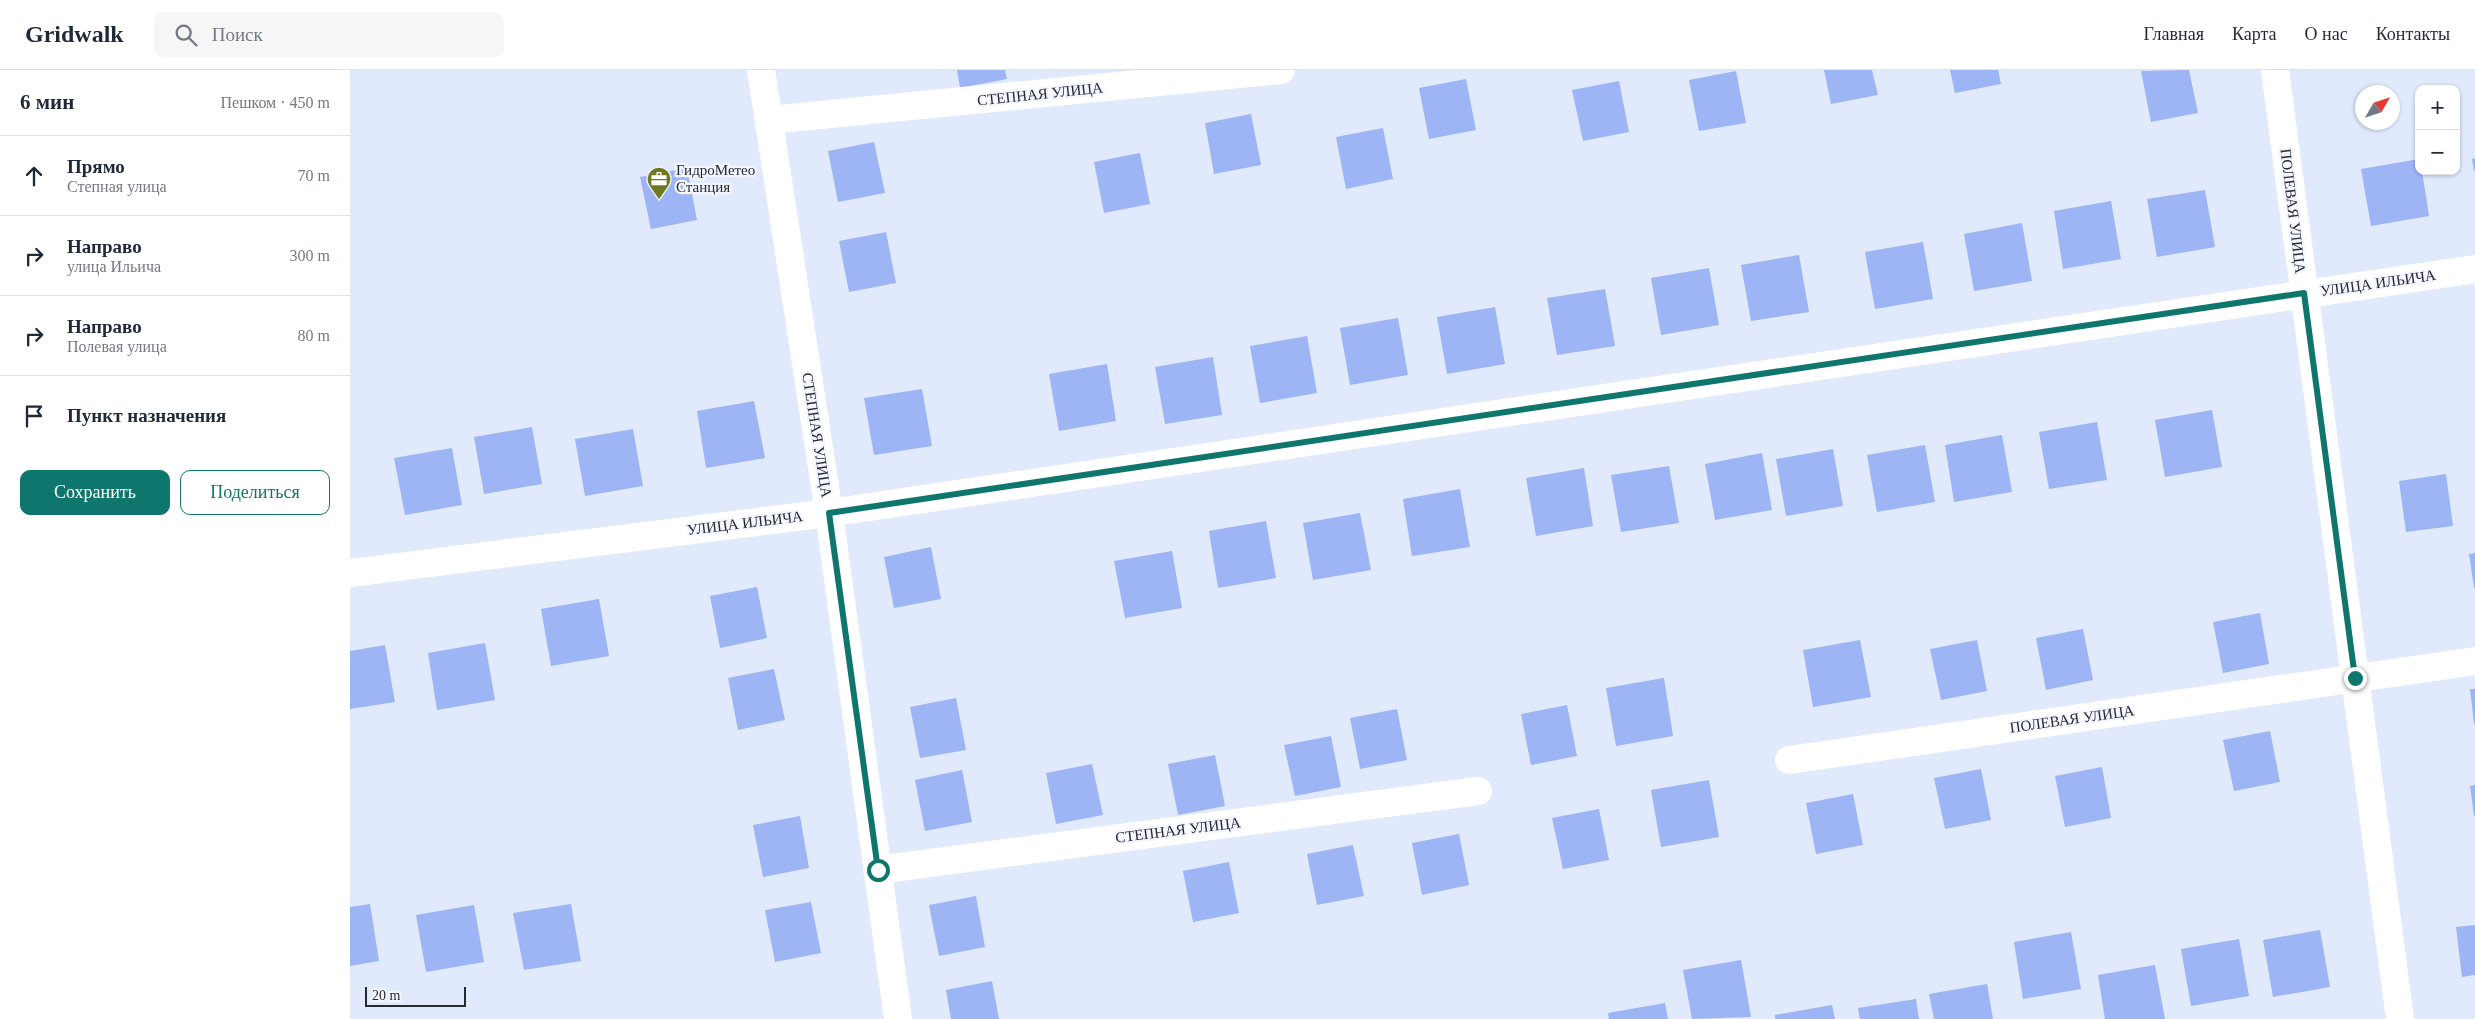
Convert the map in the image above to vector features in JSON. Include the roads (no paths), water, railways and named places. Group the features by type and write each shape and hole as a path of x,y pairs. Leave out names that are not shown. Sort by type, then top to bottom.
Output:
{"street":[{"name":"СТЕПНАЯ УЛИЦА","path":"761,70 829,513 898,1019"},
{"name":"СТЕПНАЯ УЛИЦА","path":"769,120 1281,70"},
{"name":"ПОЛЕВАЯ УЛИЦА","path":"2275,70 2400,1019"},
{"name":"УЛИЦА ИЛЬИЧА","path":"350,573 829,513 2475,269"},
{"name":"ПОЛЕВАЯ УЛИЦА","path":"1790,760 2475,661"},
{"name":"СТЕПНАЯ УЛИЦА","path":"878,870 1478,791"}],"place":[{"name":"ГидроМетео Станция","path":"659,200"}]}
